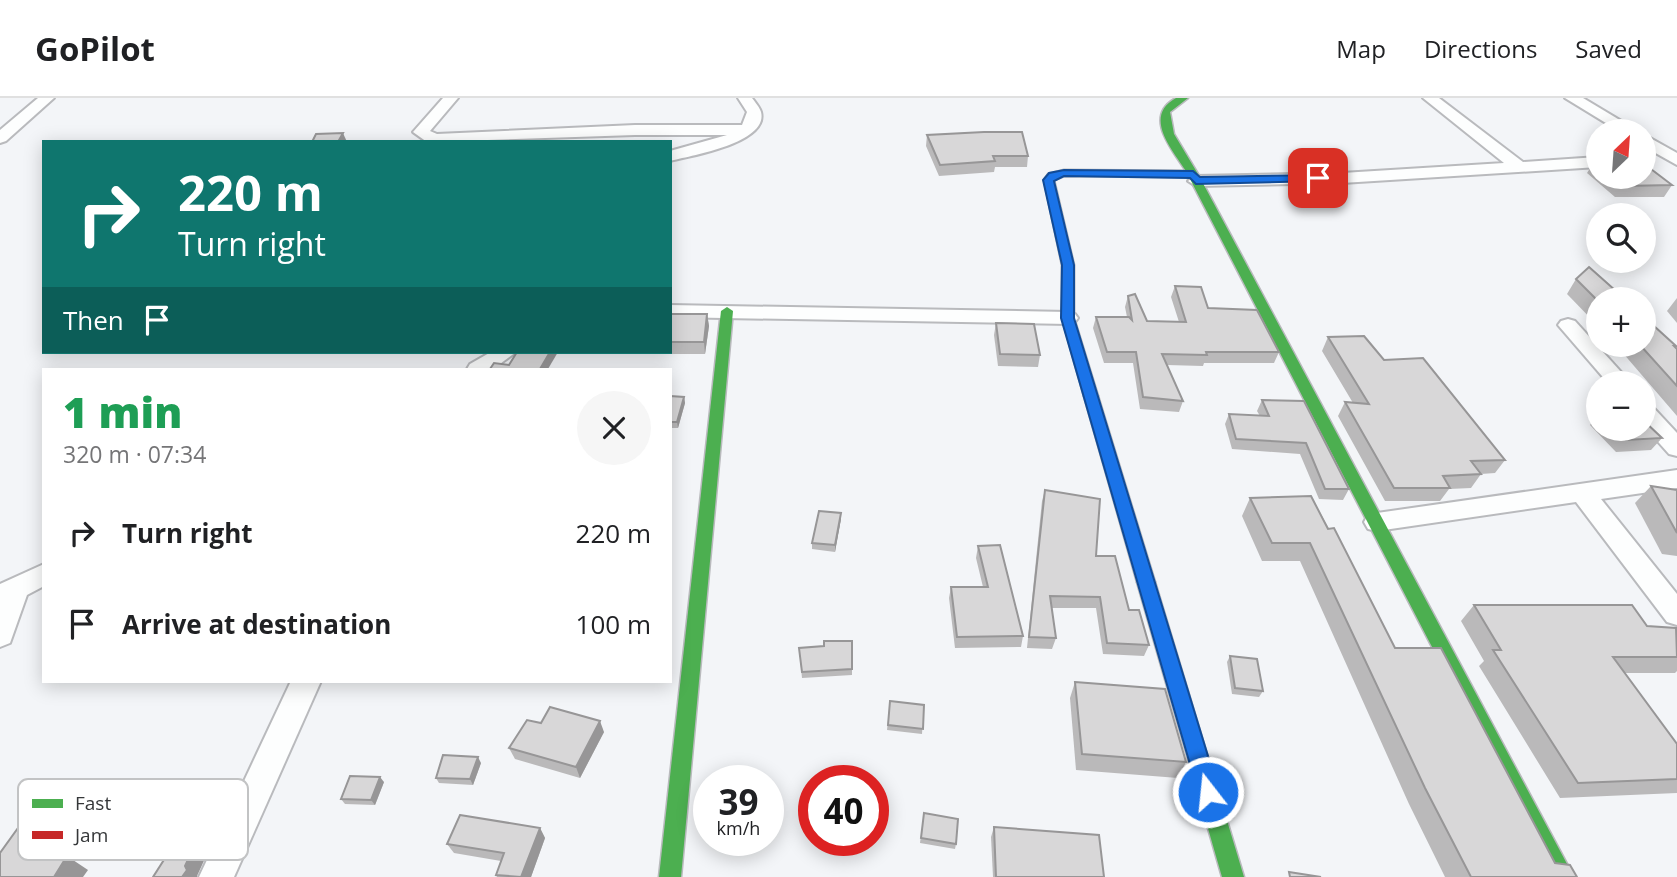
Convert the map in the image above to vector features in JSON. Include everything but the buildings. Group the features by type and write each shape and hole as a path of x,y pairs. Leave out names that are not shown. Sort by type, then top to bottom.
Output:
{"street":[{"path":"0,138 47,98"},
{"path":"451,98 421,132 424,136 434,139 635,130 747,130"},
{"path":"672,155 728,141 747,130 753,123 754,111 745,98"},
{"path":"1183,98 1166,108 1163,115 1165,127 1195,177 1563,877"},
{"path":"1430,98 1519,167"},
{"path":"1572,98 1609,119"},
{"path":"1669,150 1677,160"},
{"path":"1656,161 1677,160"},
{"path":"1233,877 1068,318 1068,265 1049,185 1052,176 1064,173 1342,178 1586,163"},
{"path":"672,310 1068,318"},
{"path":"670,877 727,311"},
{"path":"1568,326 1609,371"},
{"path":"480,368 502,354"},
{"path":"1656,425 1677,448"},
{"path":"1377,522 1677,478"},
{"path":"1582,492 1677,614"},
{"path":"0,635 5,597 42,575"},
{"path":"248,807 305,683"},
{"path":"216,877 224,860"}],"traffic: fast":[{"path":"1091,396 1068,318 1068,265 1049,180 1052,176 1064,173 1193,174 1169,134 1164,118 1168,107 1183,98"},
{"path":"1193,174 1563,877"},
{"path":"670,877 727,311"},
{"path":"1146,582 1233,877"}],"traffic: jam":[{"path":"1091,396 1146,582"}],"route":[{"path":"1208,792 1068,318 1068,265 1049,180 1052,176 1064,173 1193,174 1196,181 1318,178"}]}
